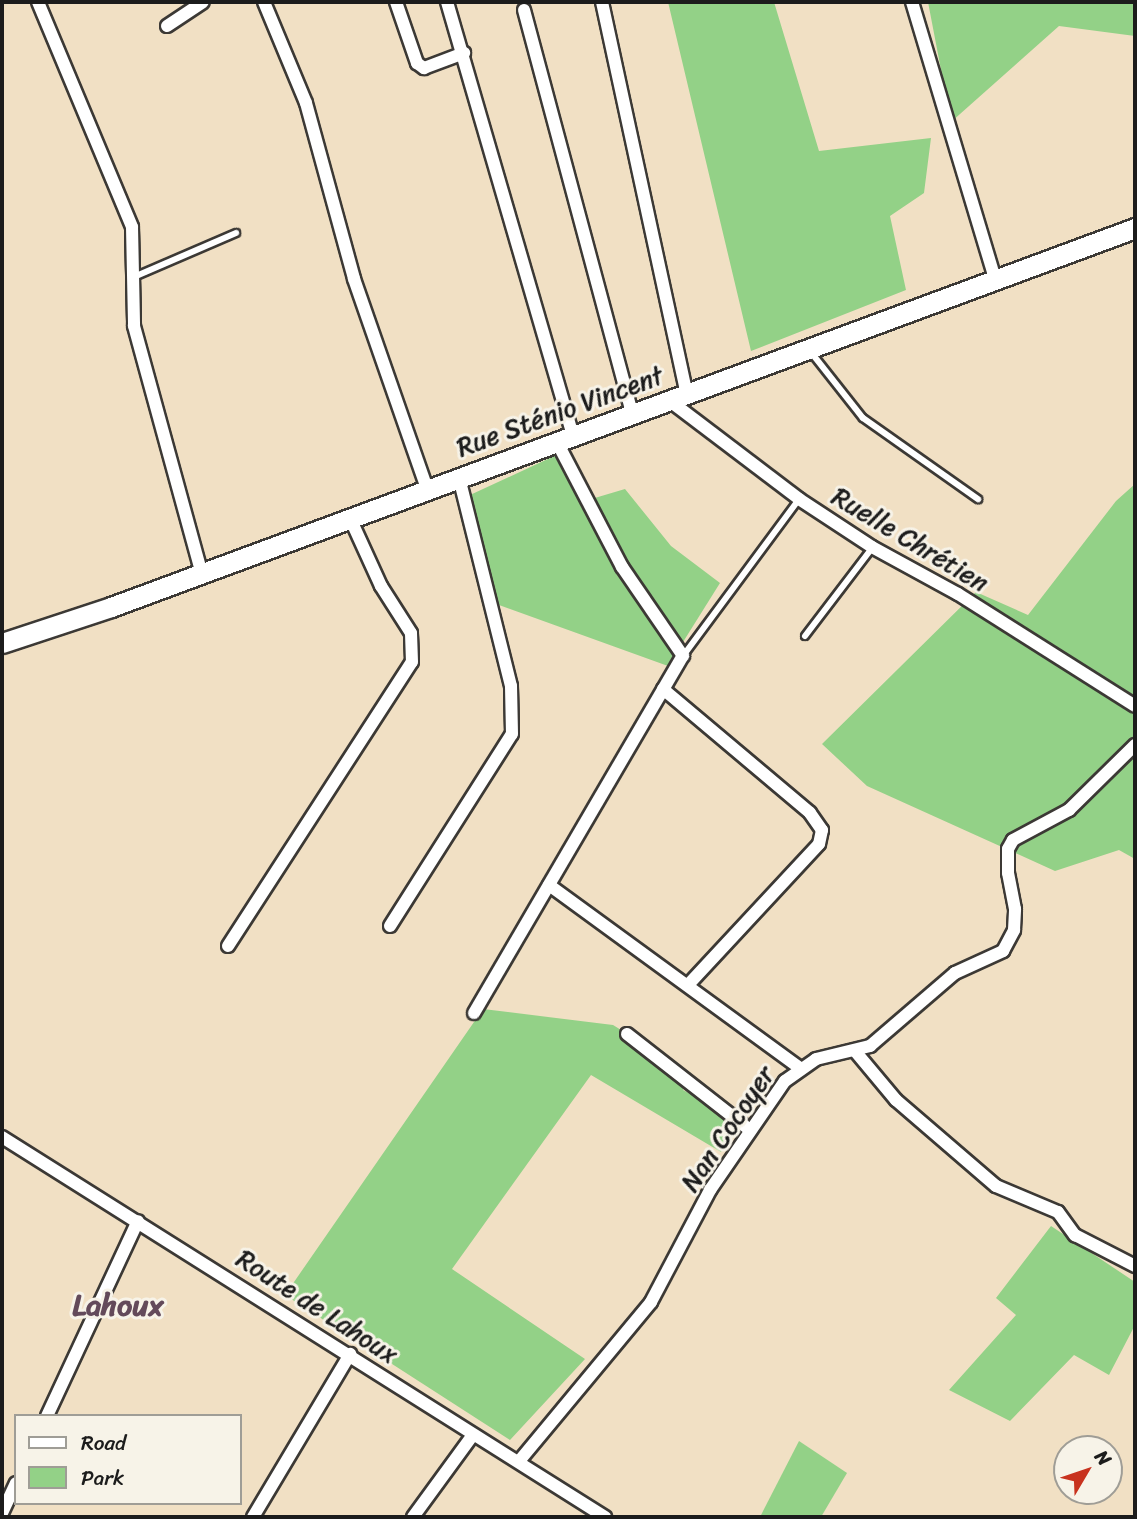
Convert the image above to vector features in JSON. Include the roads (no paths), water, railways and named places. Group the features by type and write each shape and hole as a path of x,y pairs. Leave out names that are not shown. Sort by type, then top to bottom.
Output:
{"main road":[{"name":"Rue Sténio Vincent","path":"2,643 202,574 678,397 807,346 1135,228"}],"street":[{"path":"38,2 132,227 136,276 134,326 202,574"},
{"path":"167,26 203,2"},
{"path":"264,2 306,103 354,279 427,489"},
{"path":"396,2 417,63 424,68 464,53"},
{"path":"447,2 464,53 565,439 639,597 682,656 474,1013"},
{"path":"602,2 678,397"},
{"path":"912,2 995,278"},
{"path":"524,10 632,414"},
{"name":"Ruelle Chrétien","path":"678,397 799,499 872,547 958,594 1135,706"},
{"path":"390,926 512,734 511,686 459,478"},
{"path":"229,946 412,662 411,633 381,586 350,519"},
{"path":"663,689 810,813 822,830 819,844 690,984"},
{"name":"Nan Cocoyer","path":"520,1460 651,1302 710,1191 750,1130 799,1067 870,1046 955,973 1003,951 1014,930 1015,909 1008,873 1008,849 1013,840 1046,818 1069,810 1135,745"},
{"path":"549,885 690,984 799,1067"},
{"path":"627,1034 750,1130"},
{"path":"855,1051 896,1100 996,1186 1058,1212 1075,1235 1135,1266"},
{"name":"Route de Lahoux","path":"2,1137 350,1354 472,1436 520,1460 601,1516"},
{"path":"48,1414 138,1221"},
{"path":"253,1517 350,1354"},
{"path":"413,1517 472,1436"},
{"path":"2,1513 14,1487"}],"lane":[{"path":"136,276 236,233"},
{"path":"807,346 863,418 978,499"},
{"path":"682,656 799,499"},
{"path":"805,636 872,547"}],"district":[{"name":"Lahoux","path":"118,1305"}]}
